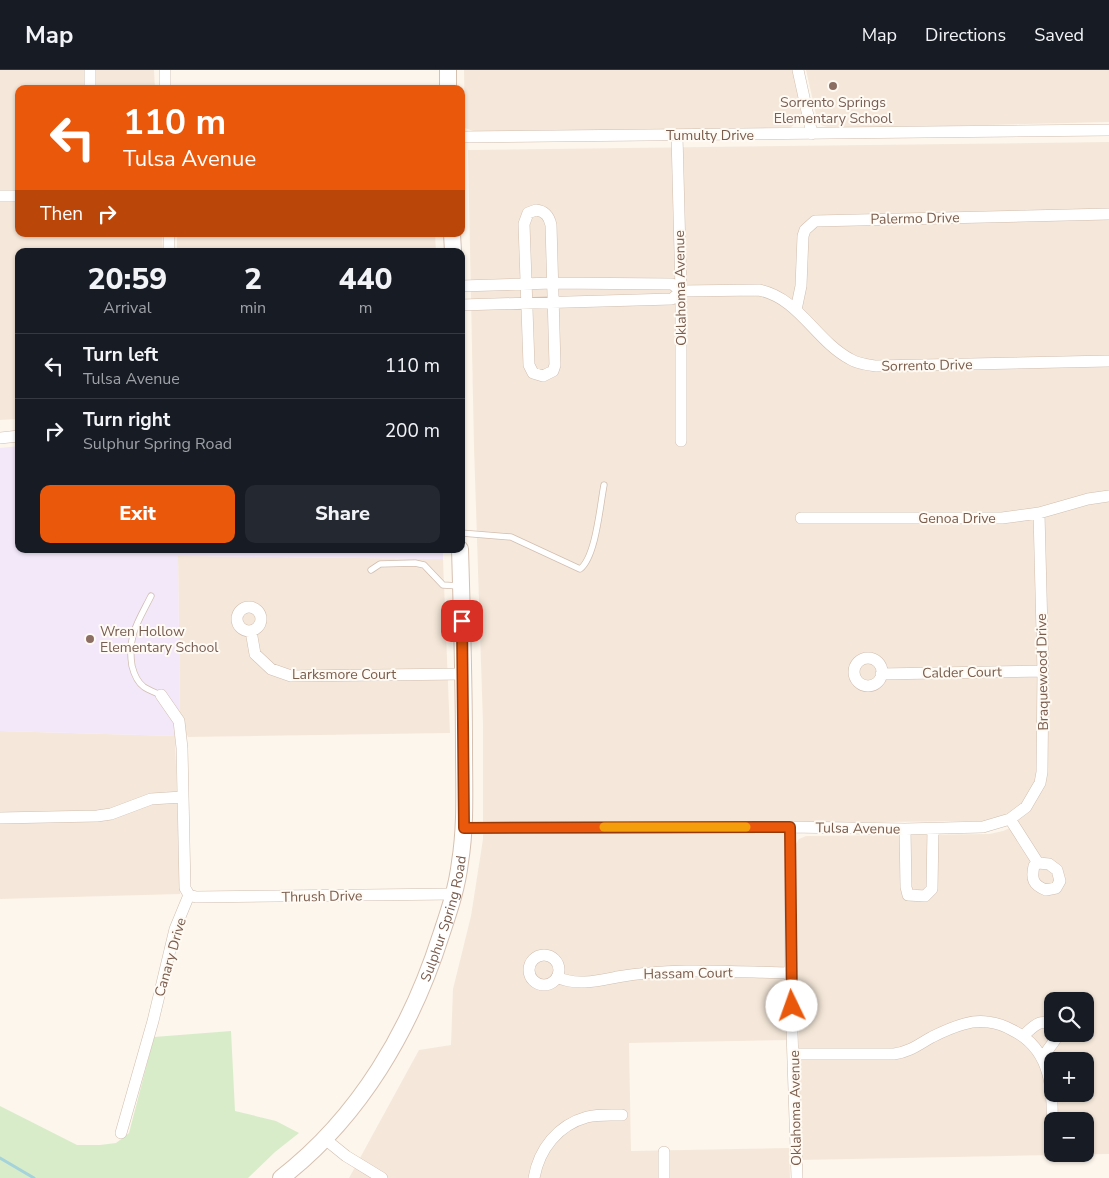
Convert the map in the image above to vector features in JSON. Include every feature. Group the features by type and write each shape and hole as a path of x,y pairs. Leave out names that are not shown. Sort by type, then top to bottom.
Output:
{"main road":[{"path":"448,70 448,85"},
{"name":"Sulphur Spring Road","path":"281,1178 325,1139 367,1088 383,1064 404,1027 432,965 454,894 464,828 464,674 460,553"}],"street":[{"path":"90,70 90,85"},
{"path":"165,70 165,85"},
{"path":"798,70 812,134"},
{"name":"Tumulty Drive","path":"465,137 1109,130"},
{"name":"Oklahoma Avenue","path":"677,135 681,291 681,441"},
{"path":"0,196 15,196"},
{"path":"536,210 544,212 549,218 552,283 556,365 553,371 543,376 533,373 529,365 525,284 524,220 528,213 536,210"},
{"name":"Palermo Drive","path":"796,310 801,286 803,236 805,230 815,221 1109,214"},
{"name":"Sorrento Drive","path":"465,286 552,283 672,284 681,291"},
{"name":"Sorrento Drive","path":"465,305 672,298 681,291 759,290 771,292 782,298 827,343 839,352 852,360 876,366 1109,361"},
{"path":"0,438 15,436"},
{"name":"Genoa Drive","path":"802,518 1002,518 1039,513 1088,499 1109,496"},
{"name":"Braquewood Drive","path":"1010,819 1026,807 1040,783 1042,772 1043,671 1039,513"},
{"name":"Larksmore Court","path":"252,631 256,654 271,669 291,676 464,674"},
{"name":"Calder Court","path":"882,674 1043,671"},
{"path":"162,695 179,721 182,748 185,888 189,895"},
{"path":"0,818 97,816 111,814 151,799 182,797"},
{"path":"1010,819 1038,863"},
{"name":"Tulsa Avenue","path":"464,828 790,827 933,829 983,827 1010,819"},
{"name":"Oklahoma Avenue","path":"790,827 790,973 797,1178"},
{"path":"905,829 906,887 908,895 925,896 932,888 933,829"},
{"name":"Thrush Drive","path":"189,895 196,897 454,894"},
{"name":"Canary Drive","path":"122,1133 153,1021 175,929 189,895"},
{"name":"Hassam Court","path":"557,977 567,982 590,982 648,972 790,973"},
{"path":"794,1054 900,1054 914,1049 946,1030 966,1023 986,1022 1003,1025 1024,1035 1042,1058 1050,1077 1051,1112"},
{"path":"1024,1035 1039,1022 1044,1022"},
{"path":"1042,1058 1054,1042"},
{"path":"534,1178 542,1152 560,1131 587,1118 602,1115 622,1115"},
{"path":"325,1139 346,1156 382,1178"},
{"path":"664,1152 664,1178"}],"lane":[{"path":"465,533 510,537 580,569 593,548 604,485"},
{"path":"371,570 380,564 415,563 424,565 443,586 461,586"},
{"path":"151,596 134,630 130,644 131,659 133,672 137,680 143,686 162,695"}],"shaded area":[{"path":"0,70 154,70 155,85 15,85 15,237 162,237 163,248 15,248 15,419 0,420"},
{"path":"464,70 793,70 802,114 789,129 777,130 473,131 465,128"},
{"path":"806,70 1109,70 1109,122 832,129 821,125 817,119"},
{"path":"1109,142 1109,1154 1094,1154 1094,1112 1044,1112 1044,1155 801,1160 795,845 799,839 806,836 989,834 1003,831 1021,823 980,821 784,823 788,1040 629,1043 631,1151 789,1148 790,1178 349,1178 419,1050 451,1045 453,989 471,916 483,839 483,724 474,447 468,150"},
{"path":"177,237 435,237 436,248 177,248"},
{"name":"Wren Hollow Elementary School","path":"15,446 15,553 443,553 443,559 178,556 180,720 175,736 0,731 0,448"},
{"path":"178,556 443,559 450,733 188,737 180,720"},
{"path":"0,731 175,736 180,894 0,899"}],"green space":[{"path":"231,1031 235,1111 276,1121 299,1133 275,1152 248,1178 0,1178 0,1106 77,1145 116,1143 129,1133 154,1037"}],"waterway":[{"path":"0,1158 34,1178"}],"slow traffic":[{"path":"604,827 746,827"}],"place":[{"name":"Sorrento Springs Elementary School","path":"833,86"},
{"name":"Wren Hollow Elementary School","path":"90,639"}],"route":[{"path":"462,621 464,828 790,827 790,973 792,1006"}]}
